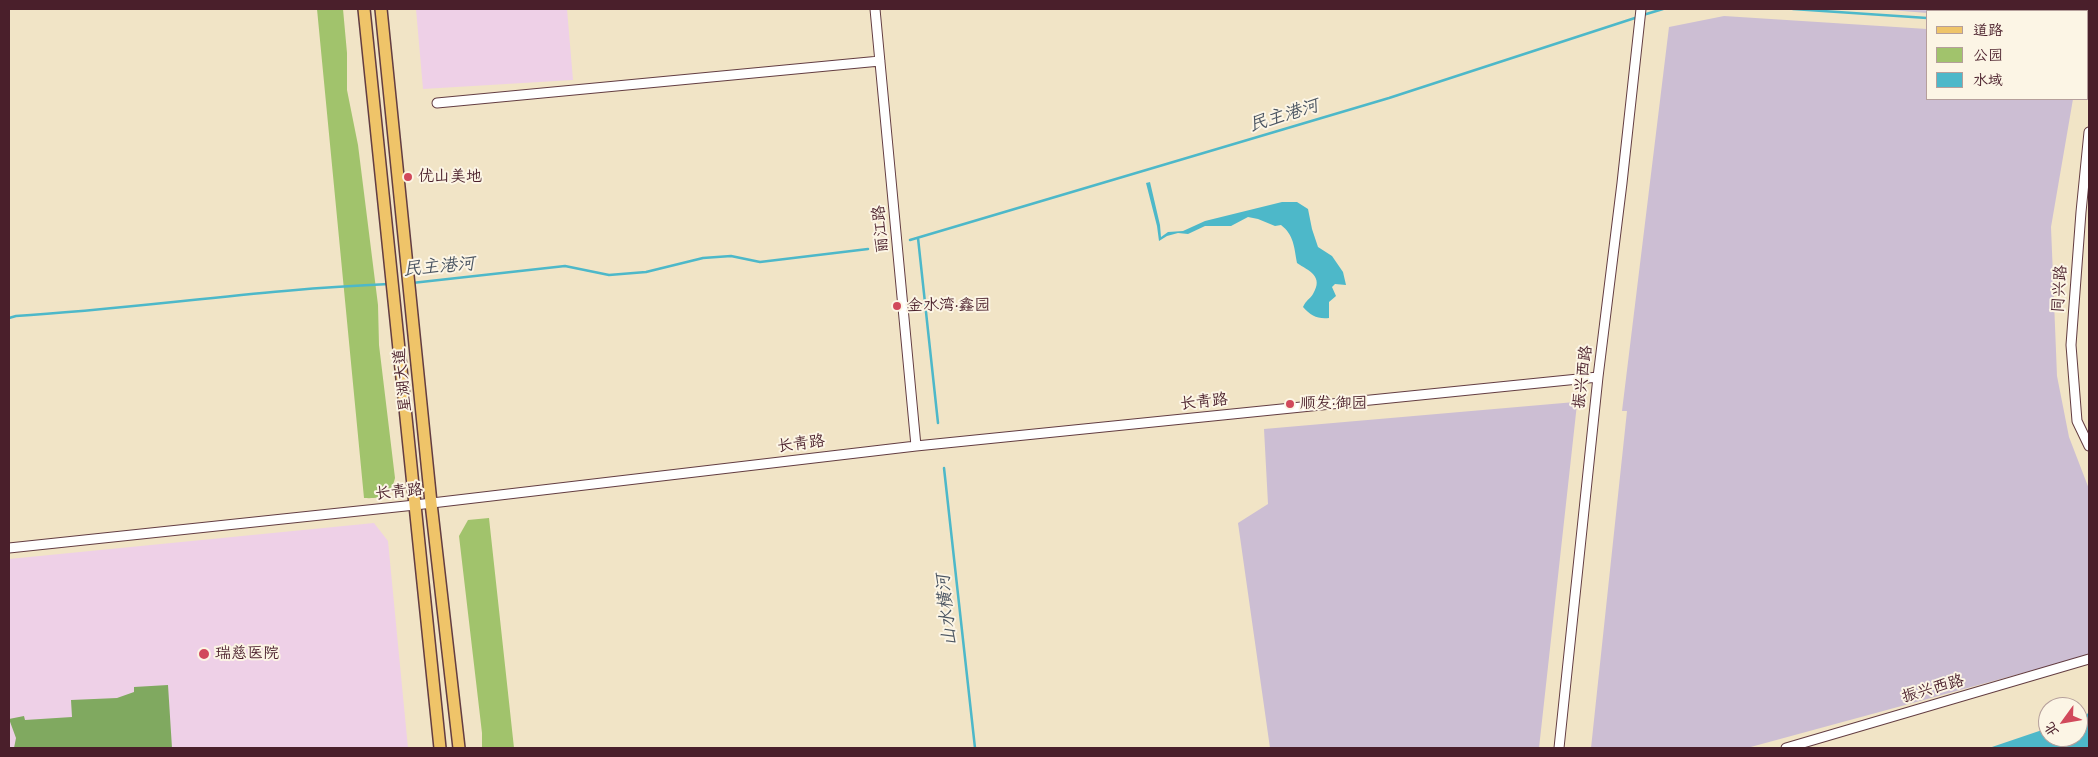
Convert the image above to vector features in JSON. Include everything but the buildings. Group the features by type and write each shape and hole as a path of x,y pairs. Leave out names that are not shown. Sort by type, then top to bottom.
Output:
{"main road":[{"name":"星湖大道","path":"364,9 440,748"},
{"name":"星湖大道","path":"381,9 431,503 459,748"}],"street":[{"name":"丽江路","path":"875,9 916,446"},
{"name":"振兴西路","path":"1560,748 1598,377 1641,9"},
{"path":"437,103 880,61"},
{"name":"同兴路","path":"2089,132 2071,345 2078,421 2089,446"},
{"name":"长青路","path":"9,548 415,505 916,446 1598,377"},
{"name":"振兴西路","path":"1786,748 2089,660"}],"shaded area":[{"path":"416,9 567,9 573,80 423,89"},
{"path":"1878,9 2084,9 1926,10 1926,13"},
{"path":"1724,16 1926,29 1926,100 2073,100 2051,227 2057,376 2069,437 2089,489 2089,655 1747,748 1591,748 1627,411 1622,411 1669,27"},
{"path":"1575,402 1577,404 1539,748 1270,748 1238,523 1268,504 1264,429"},
{"name":"瑞慈医院","path":"374,523 388,541 408,748 9,748 9,559"}],"green space":[{"path":"317,9 343,9 347,53 347,90 358,145 378,305 379,345 395,478 388,493 375,498 364,498"},
{"path":"489,518 514,748 482,748 482,733 459,536 468,520"},
{"path":"168,685 172,748 14,748 16,738 9,719 24,716 25,720 72,717 71,700 117,698 134,692 134,687"}],"water":[{"path":"1150,182 1161,237 1168,232 1183,231 1205,221 1282,202 1297,202 1308,209 1318,247 1332,256 1343,272 1346,285 1335,284 1332,287 1336,296 1329,302 1329,318 1314,316 1303,307 1316,288 1316,278 1297,263 1291,237 1281,225 1275,226 1248,217 1231,226 1205,226 1188,234 1178,233 1167,236 1159,241 1146,183"},
{"path":"2088,713 2089,748 1989,748 2038,731 2038,747 2088,747"}],"waterway":[{"name":"民主港河","path":"1643,15 1663,9"},
{"name":"民主港河","path":"1793,9 1926,18"},
{"name":"民主港河","path":"910,240 1389,98 1638,17"},
{"name":"山水横河","path":"918,238 938,423"},
{"name":"民主港河","path":"412,283 565,266 609,275 646,272 703,258 731,256 760,262 868,249"},
{"name":"民主港河","path":"9,318 296,290 389,284"},
{"name":"山水横河","path":"944,468 975,748"}],"place":[{"name":"优山美地","path":"408,177"},
{"name":"金水湾·鑫园","path":"897,306"},
{"name":"顺发·御园","path":"1290,404"},
{"name":"瑞慈医院","path":"204,654"}]}
